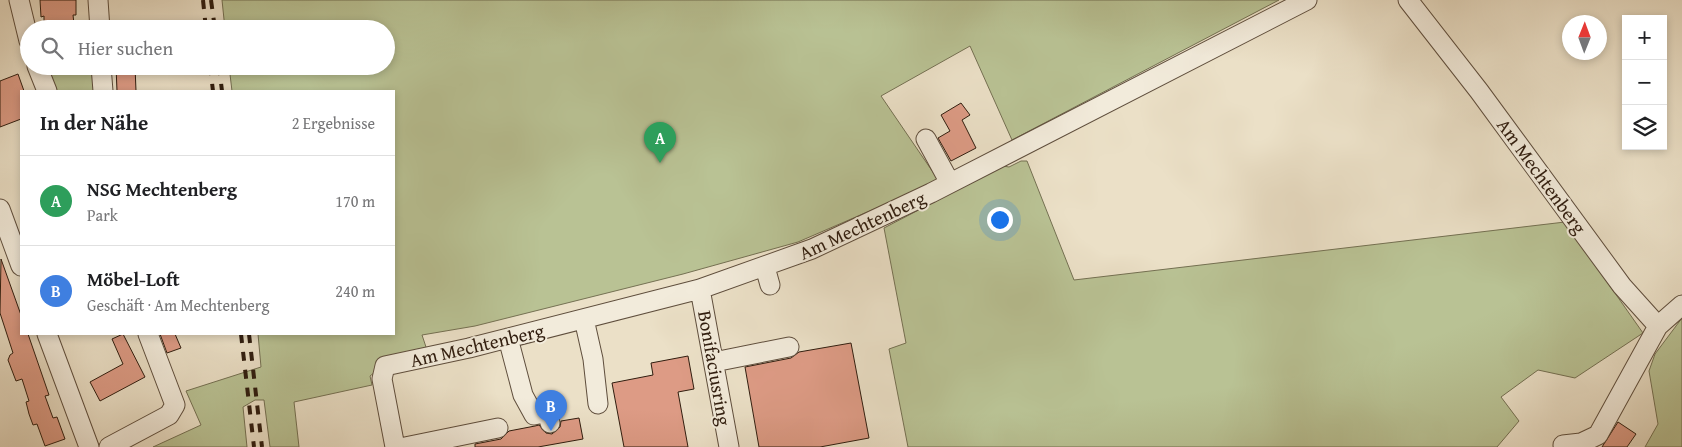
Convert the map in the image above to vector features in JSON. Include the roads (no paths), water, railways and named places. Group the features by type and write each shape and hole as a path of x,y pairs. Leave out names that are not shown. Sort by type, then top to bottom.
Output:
{"street":[{"path":"19,0 24,20"},
{"path":"98,0 99,20"},
{"name":"Am Mechtenberg","path":"395,447 382,379 385,366 508,338 700,289 767,276 812,249 950,183 1307,0"},
{"name":"Am Mechtenberg","path":"1408,0 1490,107 1622,286 1658,326"},
{"path":"41,75 47,90"},
{"path":"102,75 103,90"},
{"path":"926,139 950,183"},
{"path":"0,209 4,232 20,264"},
{"name":"Bonifaciusring","path":"700,289 729,447"},
{"path":"1563,445 1581,443 1598,434 1658,326 1682,305"},
{"path":"584,319 593,358 598,404"},
{"path":"46,335 89,447"},
{"path":"109,447 169,415 175,405 148,335"},
{"path":"508,338 523,395 534,415 548,412 550,423"},
{"path":"714,362 789,348"},
{"path":"405,447 498,428"}],"railway":[{"path":"203,0 205,20"},
{"path":"211,0 214,20"},
{"path":"211,75 213,90"},
{"path":"220,75 222,90"},
{"path":"241,335 254,447"},
{"path":"249,335 262,447"}],"place":[{"name":"NSG Mechtenberg","path":"660,163"},
{"name":"Möbel-Loft","path":"551,431"}]}
